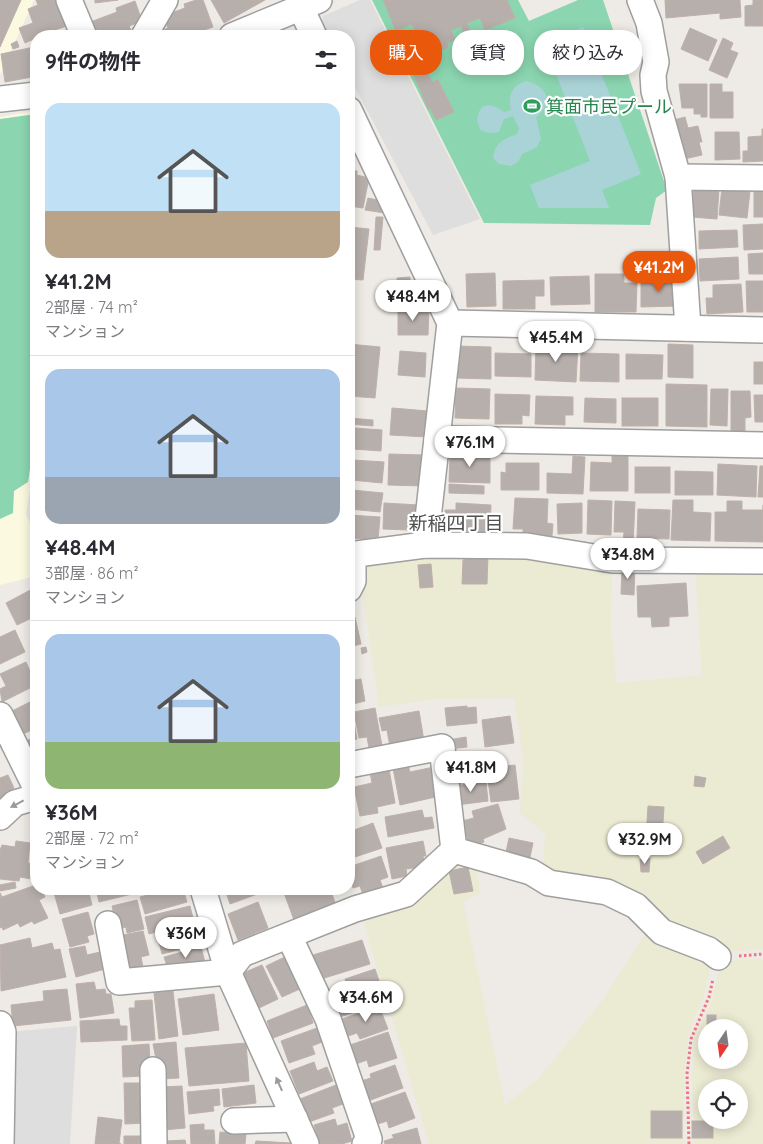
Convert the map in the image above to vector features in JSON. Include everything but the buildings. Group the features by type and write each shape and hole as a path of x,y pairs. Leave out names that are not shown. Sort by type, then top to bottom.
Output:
{"street":[{"path":"69,0 82,30"},
{"path":"148,30 165,0"},
{"path":"640,0 649,23 656,62 653,75 654,91 678,177 688,328"},
{"path":"247,30 310,4 313,30"},
{"path":"0,99 30,96"},
{"path":"355,135 359,151 450,323 425,545"},
{"path":"678,177 763,178"},
{"path":"450,323 763,330"},
{"path":"437,439 763,445"},
{"path":"355,554 425,545 527,546 612,560 763,561"},
{"path":"0,715 30,776"},
{"path":"355,763 442,746 454,850"},
{"path":"0,817 15,803 30,799"},
{"path":"108,924 119,982 228,972 242,954 289,936 351,899 406,894 454,850"},
{"path":"454,850 531,872 548,883 607,892 636,906 662,932 709,950 718,957"},
{"path":"205,895 228,972 306,1144"},
{"path":"289,936 328,1019 369,1139 366,1144"},
{"path":"0,1024 3,1032 1,1144"},
{"path":"153,1070 154,1144"},
{"path":"234,1121 295,1119"}],"path":[{"path":"689,1144 687,1074 690,1038 709,997 718,957 763,954"}],"shaded area":[{"path":"0,0 34,0 0,75"},
{"path":"360,0 370,0 385,30 370,30 370,75 408,75 480,219 433,235 355,87 355,30 325,30 322,25 323,16"},
{"path":"30,112 30,490 26,514 30,523 30,578 0,585 0,117"},
{"path":"77,1026 70,1144 7,1144 9,1032"}],"green space":[{"name":"箕面市民プール","path":"372,0 518,0 529,21 578,0 603,0 613,30 534,30 534,75 628,75 667,190 656,198 650,225 484,223 410,75 442,75 442,30 387,30"},
{"path":"30,115 30,469 28,482 14,491 13,513 0,519 0,119"},
{"path":"495,550 612,567 611,631 617,683 702,675 695,564 763,567 763,949 719,952 543,870 545,833 520,813 523,758 514,698 433,699 379,707 360,576 369,560"},
{"path":"475,852 480,894 463,901 505,1105 537,1080 603,1000 647,930 712,958 704,996 688,1034 684,1079 684,1144 429,1144 362,917 433,879"},
{"path":"763,959 763,1144 694,1144 692,1080 694,1039 698,1031 698,1069 748,1069 748,1019 704,1019 711,1004 720,966 727,961"}],"water":[{"path":"556,75 602,75 641,174 602,190 609,208 539,208 530,185 590,161"},
{"path":"526,81 539,87 546,95 545,106 536,117 541,139 537,147 522,154 518,162 511,166 499,164 493,158 496,148 504,140 517,134 519,128 513,116 504,119 499,132 490,133 481,131 477,119 482,107 496,107 504,112 511,110 510,96 512,92 517,86"}],"place":[{"name":"箕面市民プール","path":"532,106"}],"district":[{"name":"新稲四丁目","path":"456,523"}]}
